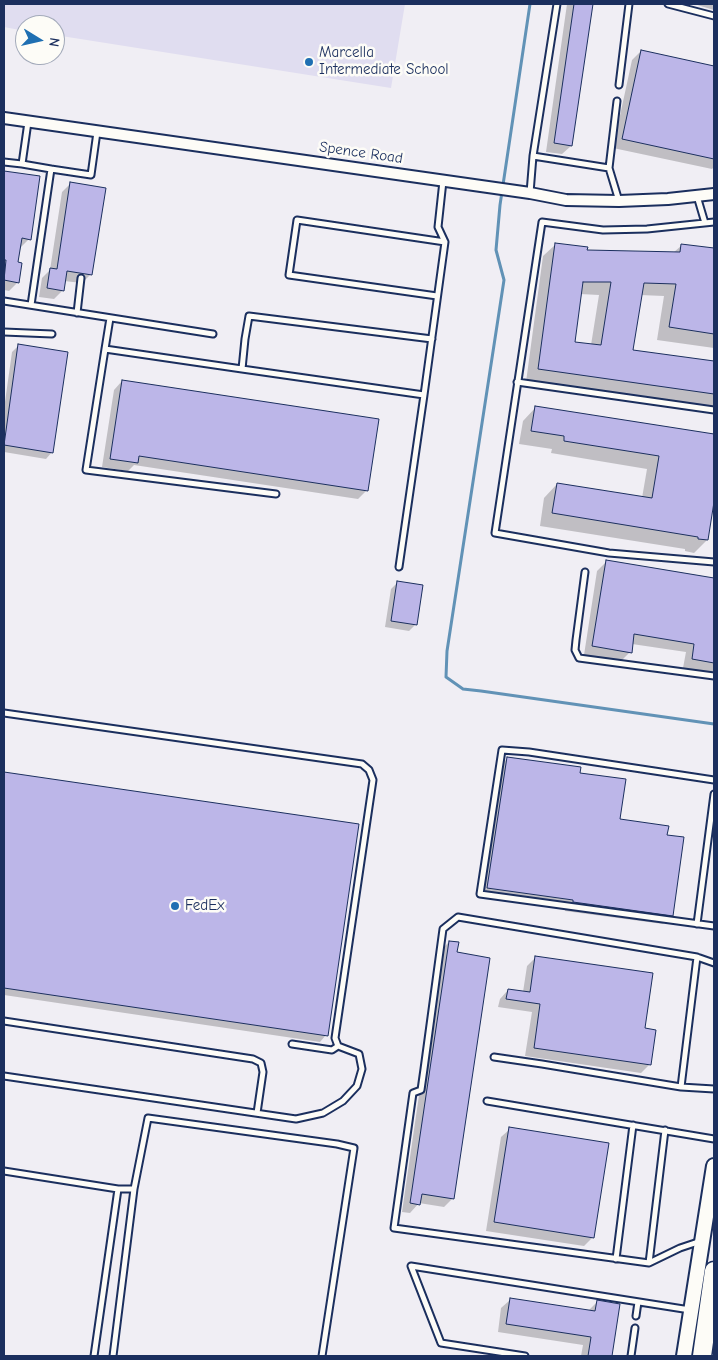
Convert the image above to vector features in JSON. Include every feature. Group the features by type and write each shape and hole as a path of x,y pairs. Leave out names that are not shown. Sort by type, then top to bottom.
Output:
{"highway":[{"path":"702,1356 714,1271"}],"main road":[{"path":"684,1356 714,1166"}],"street":[{"name":"Spence Road","path":"4,118 443,180 566,200 668,199 714,194"}],"lane":[{"path":"530,193 533,156 558,4"},
{"path":"619,85 629,4"},
{"path":"668,4 714,16"},
{"path":"617,101 609,168 619,200"},
{"path":"22,164 28,122"},
{"path":"4,162 91,175 98,131"},
{"path":"533,156 609,168"},
{"path":"31,305 51,169"},
{"path":"399,568 445,242 438,228 443,180"},
{"path":"697,196 705,223"},
{"path":"438,296 289,275 296,220 445,242"},
{"path":"714,222 647,229 603,230 542,222 495,533 610,553 714,562"},
{"path":"77,313 82,278"},
{"path":"4,301 213,334"},
{"path":"242,369 249,316 432,338"},
{"path":"110,318 86,470 276,494"},
{"path":"4,332 52,334"},
{"path":"105,348 424,395"},
{"path":"518,382 714,410"},
{"path":"585,572 575,650 579,658 714,676"},
{"path":"4,713 362,764 369,770 372,780 335,1038 338,1046 359,1054 362,1069 357,1086 343,1101 323,1113 296,1119 4,1076"},
{"path":"714,780 529,752 502,750 480,894 714,926"},
{"path":"697,924 714,794"},
{"path":"702,1241 680,1248 649,1263 394,1228 413,1093 421,1090 443,928 458,917 697,957 714,963"},
{"path":"681,1087 697,957"},
{"path":"4,1021 253,1058 261,1063 263,1072 257,1114"},
{"path":"292,1044 332,1050 338,1046"},
{"path":"494,1057 681,1087 714,1089"},
{"path":"487,1100 714,1139"},
{"path":"113,1356 134,1189 148,1118 354,1148 322,1356"},
{"path":"616,1259 633,1125"},
{"path":"649,1263 665,1130"},
{"path":"4,1171 118,1189 134,1189"},
{"path":"94,1356 118,1189"},
{"path":"525,1356 441,1343 411,1266 691,1310"},
{"path":"636,1316 638,1302"},
{"path":"631,1356 635,1328"}],"shaded area":[{"name":"Marcella Intermediate School","path":"4,4 405,4 391,88 65,37 65,15 15,15 15,29 4,27"}],"building":[{"path":"574,4 593,4 572,146 554,143"},
{"path":"641,50 714,66 714,159 622,139"},
{"path":"4,171 40,176 31,240 22,238 18,262 22,263 19,283 4,280 6,260 4,260"},
{"path":"70,182 106,188 92,275 67,271 64,291 47,288 50,268 57,269"},
{"path":"555,243 588,247 587,250 680,252 681,244 714,248 714,334 669,327 676,284 644,283 633,350 714,361 714,394 538,369","holes":["583,282 611,282 601,345 575,342"]},
{"path":"18,344 68,352 53,453 4,445"},
{"path":"122,380 379,419 368,491 139,456 138,463 110,459"},
{"path":"535,406 714,434 714,502 708,540 552,513 557,483 652,498 659,456 564,441 564,436 531,431"},
{"path":"606,560 714,578 714,663 692,659 694,644 634,634 632,653 592,646"},
{"path":"397,581 423,585 417,625 391,621"},
{"path":"507,757 581,767 580,773 626,779 620,819 669,826 667,835 684,837 673,916 487,888"},
{"name":"FedEx","path":"4,772 359,824 328,1036 4,988"},
{"path":"449,941 459,942 457,952 490,958 454,1199 422,1194 420,1205 410,1203"},
{"path":"535,956 653,973 645,1028 656,1030 651,1065 534,1048 540,1004 506,999 508,989 530,992"},
{"path":"509,1127 609,1143 594,1238 494,1222"},
{"path":"510,1298 595,1311 597,1300 620,1304 612,1356 588,1356 591,1337 506,1324"}],"waterway":[{"path":"530,4 500,205 496,250 504,280 447,651 446,677 463,689 714,724"}],"place":[{"name":"Marcella Intermediate School","path":"309,62"},
{"name":"FedEx","path":"175,906"}]}
